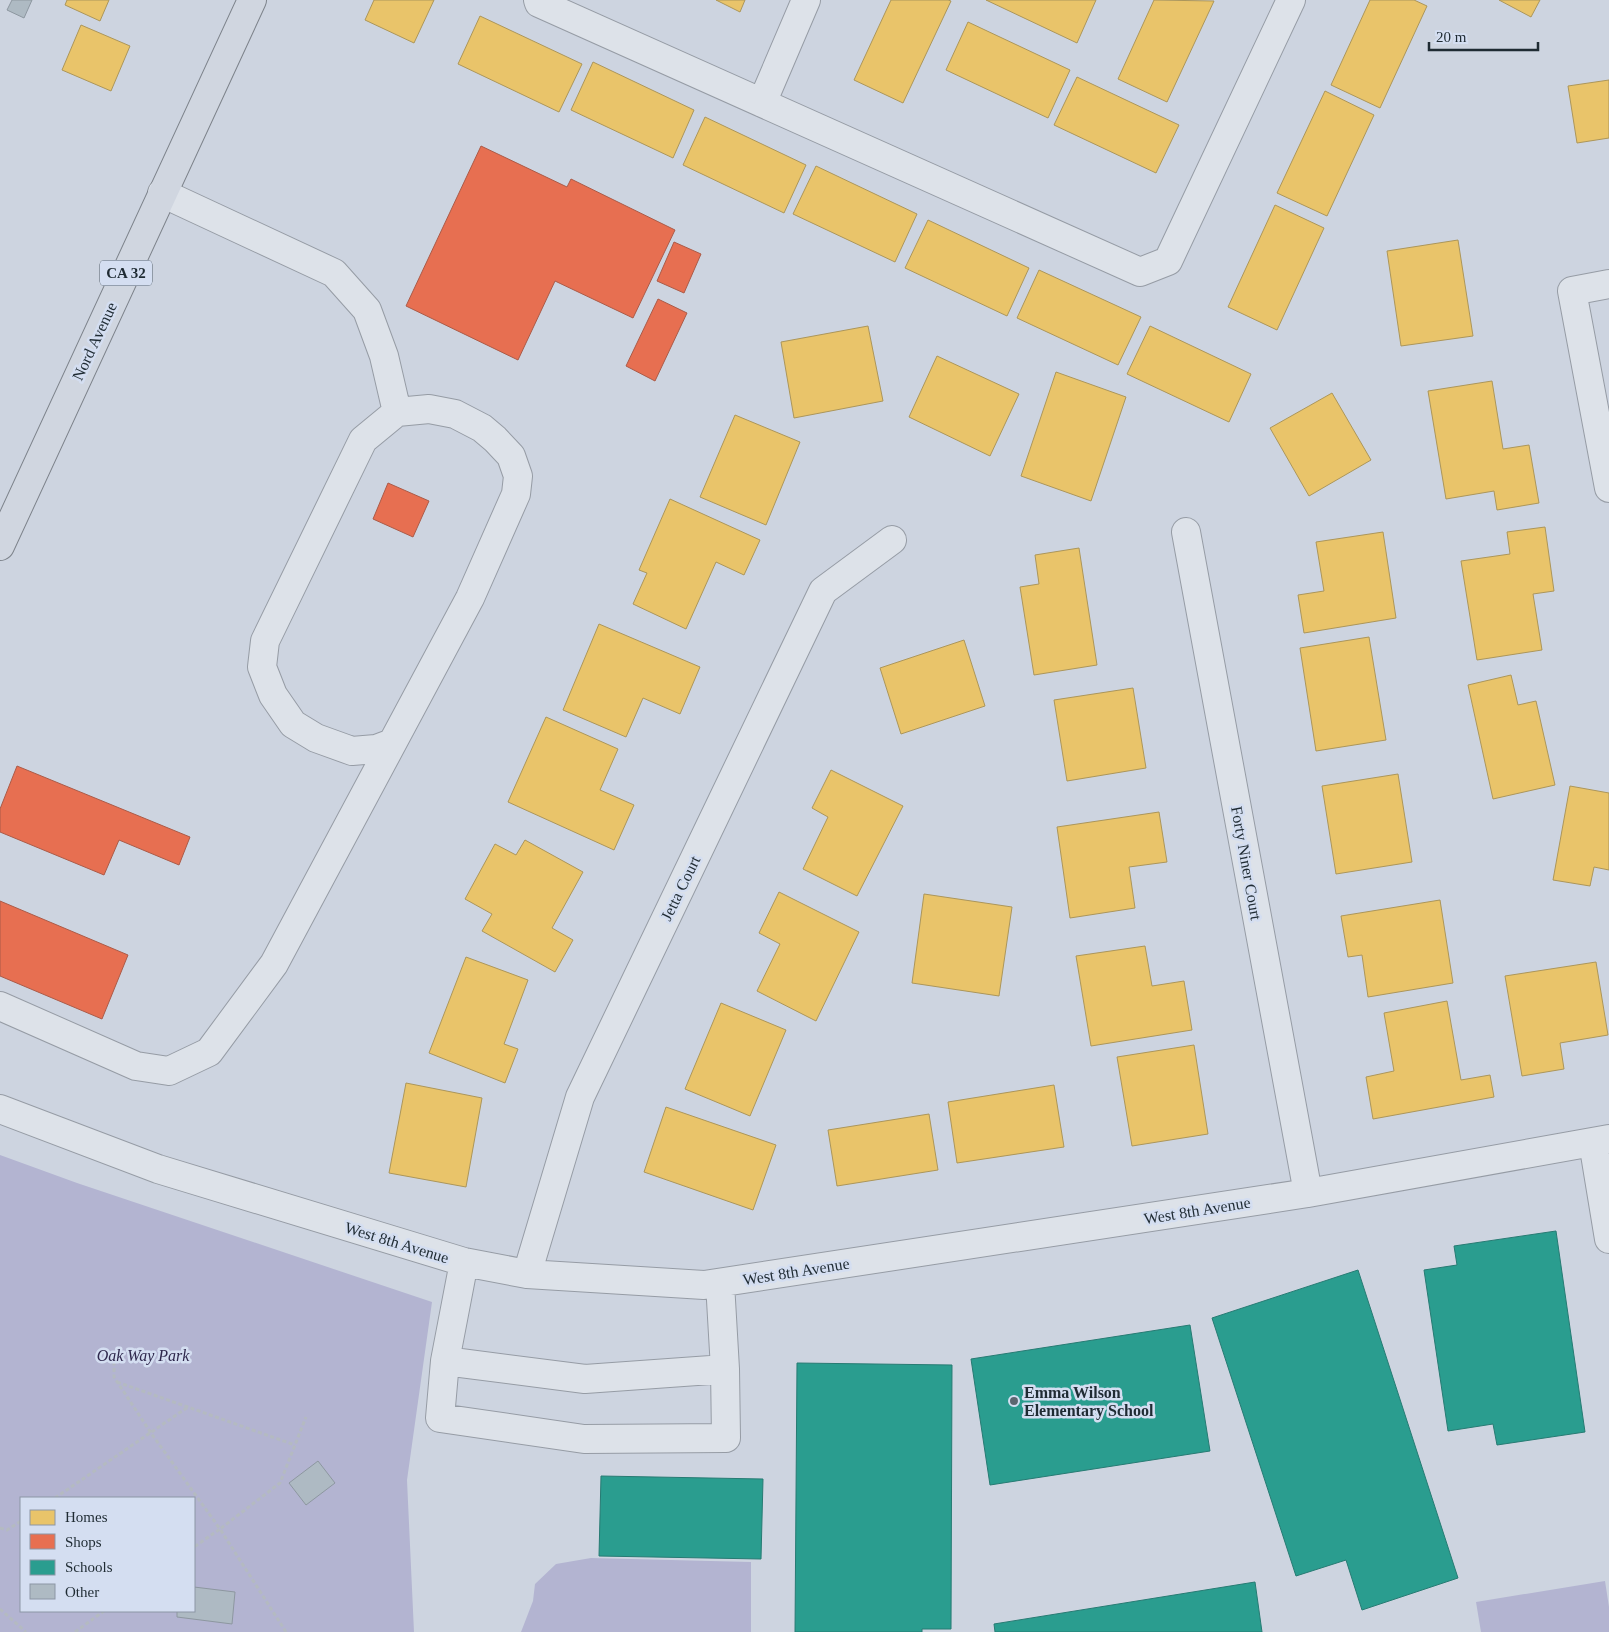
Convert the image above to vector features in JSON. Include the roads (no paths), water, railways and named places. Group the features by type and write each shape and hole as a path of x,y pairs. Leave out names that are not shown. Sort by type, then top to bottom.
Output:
{"main road":[{"name":"Nord Avenue","path":"0,545 252,0"}],"street":[{"path":"538,0 539,3 1140,272 1168,261 1285,2"},
{"path":"762,103 806,0"},
{"path":"162,193 334,273 367,310 384,356 398,412"},
{"path":"1609,284 1572,291 1609,488"},
{"path":"0,1006 136,1066 169,1071 208,1052 274,964 470,598 516,494 518,476 511,456 495,438 482,428 455,414 429,409 398,412 363,440 265,641 262,668 273,696 293,724 316,738 352,750 376,749 392,743"},
{"name":"Forty Niner Court","path":"1186,532 1308,1193"},
{"name":"Jetta Court","path":"527,1274 580,1097 823,591 892,540"},
{"name":"West 8th Avenue","path":"0,1109 158,1169 464,1262 527,1274 704,1285 1308,1193 1601,1141"},
{"path":"1601,1141 1609,1240"},
{"path":"464,1262 446,1361 440,1418 584,1439 726,1438 725,1369 720,1283"},
{"path":"446,1361 585,1379 725,1369"}],"place":[{"name":"Emma Wilson Elementary School","path":"1014,1401"}],"park label":[{"name":"Oak Way Park","path":"143,1355"}]}
